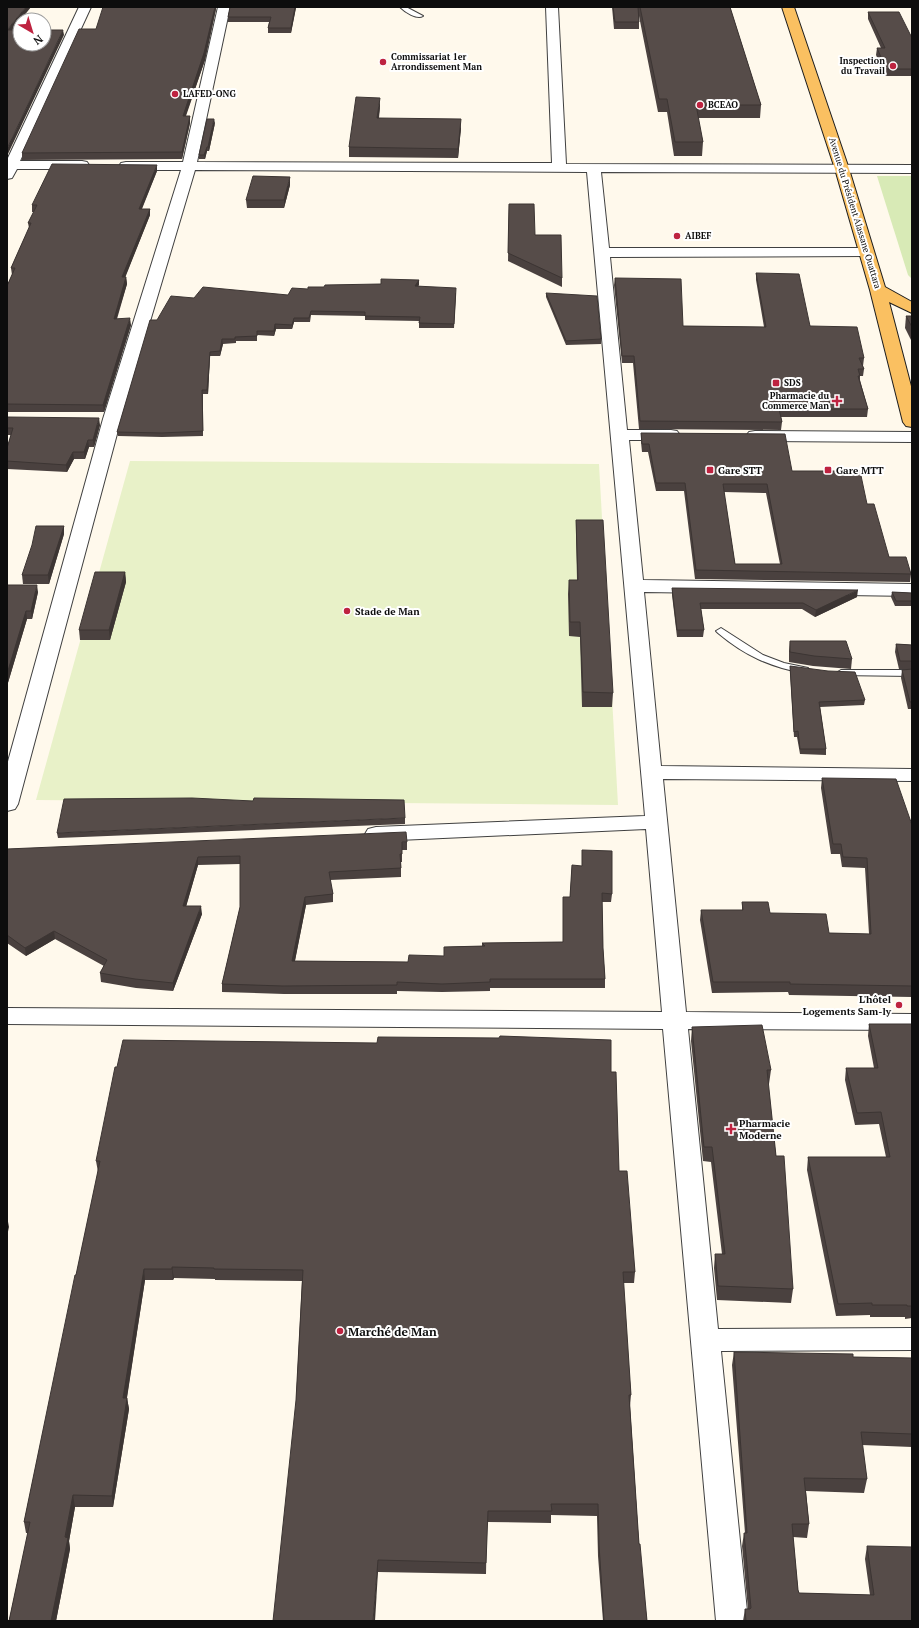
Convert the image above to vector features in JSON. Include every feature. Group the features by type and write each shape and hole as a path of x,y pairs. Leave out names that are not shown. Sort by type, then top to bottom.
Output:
{"main road":[{"name":"Avenue du Président Alassane Ouattara","path":"788,7 842,169 878,290 912,422"},
{"path":"878,290 912,308"}],"street":[{"path":"85,7 9,168 97,165"},
{"path":"7,804 104,419 189,166 224,7"},
{"path":"552,7 559,167"},
{"path":"112,166 912,169"},
{"path":"594,168 732,1621"},
{"path":"602,253 866,252"},
{"path":"620,435 691,435"},
{"path":"738,436 912,437"},
{"path":"634,586 912,590"},
{"path":"652,772 912,775"},
{"path":"355,835 656,822"},
{"path":"7,1016 912,1022"},
{"path":"706,1340 912,1339"}],"lane":[{"path":"402,7 420,16"},
{"path":"721,632 738,647 767,661 785,667 813,672"},
{"path":"833,673 912,673"}],"green space":[{"path":"877,176 912,176 912,279 908,275"},
{"name":"Stade de Man","path":"130,461 599,464 618,805 36,800"}],"building":[{"path":"7,7 26,7 22,12 12,12 12,24 7,30"},
{"path":"103,7 215,7 204,53 183,116 190,116 182,152 22,153 79,29 96,29"},
{"path":"230,7 295,7 291,28 268,28 271,17 228,17"},
{"path":"613,7 638,7 639,22 615,22"},
{"path":"640,7 730,7 761,105 696,105 703,142 675,142 667,99 659,99"},
{"path":"868,12 899,12 912,38 912,69 886,69 877,48 885,48"},
{"path":"7,30 12,30 12,52 52,52 52,30 63,30 7,149"},
{"path":"356,97 380,98 377,118 461,119 458,149 349,147"},
{"path":"207,119 214,119 208,147 204,155 199,155"},
{"path":"52,164 157,165 139,209 150,209 122,277 126,277 114,319 130,318 103,405 7,404 7,286 15,268 11,268 31,223 28,223 37,205 32,205"},
{"path":"253,176 290,177 284,200 246,200"},
{"path":"509,204 534,204 535,235 561,235 562,278 508,253"},
{"path":"756,273 799,274 810,326 857,327 864,358 859,358 864,369 858,369 860,376 858,376 868,409 779,409 782,422 640,421 634,356 622,356 615,278 681,279 683,326 766,327"},
{"path":"381,279 419,280 415,286 456,288 454,324 419,323 420,317 365,316 365,312 311,311 309,318 294,318 292,325 275,324 274,331 257,331 257,336 222,339 220,351 210,352 207,390 202,390 203,431 162,433 117,432 150,320 157,320 171,296 194,298 203,287 288,295 292,288 308,289 308,287 324,287 325,285 381,284"},
{"path":"546,293 597,296 601,339 566,341"},
{"path":"906,316 912,316 912,327"},
{"path":"7,417 99,418 93,440 88,440 84,452 73,452 66,465 7,461 7,448 13,428 7,428"},
{"path":"641,433 785,434 792,471 860,471 867,504 874,504 889,557 906,557 911,574 696,570 685,483 656,483 649,444 642,444","holes":["723,484 767,484 782,564 735,564"]},
{"path":"576,520 603,520 613,693 583,692 580,622 570,622 569,580 578,580"},
{"path":"36,526 64,526 48,575 22,575 32,545"},
{"path":"95,572 125,572 109,630 79,630"},
{"path":"7,585 37,585 31,611 26,611 7,674"},
{"path":"672,588 858,590 816,610 803,603 700,603 704,630 677,630"},
{"path":"892,592 912,593 912,601 896,601"},
{"path":"790,641 846,641 852,659 814,656 790,652"},
{"path":"896,644 912,645 912,661 900,661"},
{"path":"790,666 828,671 855,672 865,700 819,702 826,749 800,749 798,731 794,732"},
{"path":"912,669 912,702 910,702 902,670"},
{"path":"822,778 896,779 912,825 912,986 790,984 790,982 713,982 701,910 743,910 742,902 768,902 770,913 826,914 829,933 871,934 867,858 843,857 841,844 833,844"},
{"path":"192,798 253,801 254,798 404,800 405,818 57,833 64,799"},
{"path":"406,832 407,842 402,842 402,854 400,854 401,868 329,872 333,894 305,897 292,961 408,962 409,955 444,956 444,947 485,946 482,943 563,942 563,897 570,897 572,865 582,866 582,850 612,851 612,894 602,893 605,979 490,979 490,982 442,984 397,982 397,985 283,986 222,984 240,907 240,856 198,857 183,906 201,906 173,983 100,973 107,960 54,931 25,948 7,935 7,849"},
{"path":"869,1024 912,1024 912,1306 872,1305 872,1303 838,1304 808,1157 890,1157 881,1112 857,1113 846,1068 878,1068"},
{"path":"762,1025 771,1070 767,1070 776,1156 784,1156 793,1289 718,1286 715,1254 725,1254 712,1147 704,1147 692,1027"},
{"name":"Marché de Man","path":"500,1036 611,1040 611,1072 616,1072 619,1171 627,1171 635,1272 623,1272 631,1395 629,1395 639,1544 647,1621 604,1621 598,1504 551,1504 552,1511 488,1511 486,1563 378,1560 373,1621 273,1621 296,1400 303,1270 172,1267 172,1269 144,1269 123,1398 127,1398 112,1496 73,1495 65,1537 68,1538 51,1621 9,1621 30,1522 24,1522 100,1161 96,1161 115,1067 117,1067 123,1040 377,1043 378,1037 499,1038"},
{"path":"734,1352 853,1354 853,1357 912,1358 912,1434 861,1432 867,1479 804,1478 809,1524 792,1524 799,1593 874,1595 867,1546 912,1547 912,1621 746,1621 745,1609 751,1608 744,1533 747,1533"}],"place":[{"name":"Commissariat 1er Arrondissement Man","path":"383,62"},
{"name":"Inspection du Travail","path":"893,66"},
{"name":"LAFED-ONG","path":"175,94"},
{"name":"BCEAO","path":"700,105"},
{"name":"AIBEF","path":"677,236"},
{"name":"SDS","path":"776,383"},
{"name":"Pharmacie du Commerce Man","path":"837,401"},
{"name":"Gare STT","path":"710,470"},
{"name":"Gare MTT","path":"828,470"},
{"name":"Stade de Man","path":"347,611"},
{"name":"L'hôtel Logements Sam-ly","path":"899,1005"},
{"name":"Pharmacie Moderne","path":"731,1129"},
{"name":"Marché de Man","path":"340,1331"}]}
